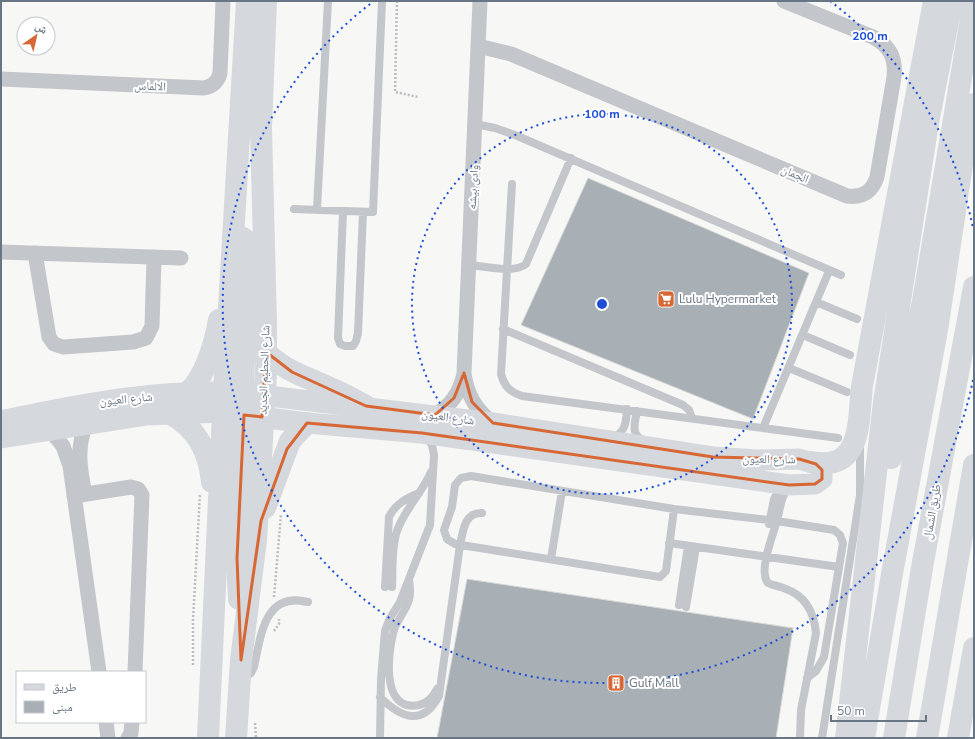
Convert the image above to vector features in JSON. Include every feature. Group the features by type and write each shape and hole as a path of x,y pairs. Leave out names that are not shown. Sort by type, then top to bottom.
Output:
{"main road":[{"name":"شارع الحطيم الجديد","path":"208,738 218,524 239,398 231,277 247,1"},
{"name":"شارع الحطيم الجديد","path":"239,398 266,352 261,128 266,1"},
{"path":"811,462 820,464 838,460 852,448 859,431 862,386 934,1"},
{"path":"846,738 884,402 928,123 952,1"},
{"path":"859,613 923,302 974,1"},
{"path":"864,738 937,330 966,138 974,104"},
{"path":"957,375 950,357 949,337 974,134"},
{"path":"235,214 245,245 247,262 243,378 238,400 253,416 237,558 240,670"},
{"path":"186,394 199,380 211,349 217,330 222,298 231,277"},
{"name":"طريق الشمال","path":"894,738 957,375 974,287"},
{"path":"921,414 925,332 923,302"},
{"path":"266,352 279,364 292,372 332,388 366,406"},
{"name":"شارع العيون","path":"4,417 100,401 186,394 366,406 493,423 728,458 757,460 788,458 816,464 822,470 822,479 811,485 786,485 422,433 307,423 253,416"},
{"name":"شارع الحطيم الجديد","path":"236,738 240,670 256,540 253,416 239,398"},
{"name":"شارع العيون","path":"1,438 86,424 170,414 239,398"},
{"path":"170,414 187,424 203,444 210,468 218,524"},
{"path":"256,540 266,502 286,449 295,434 307,423"},
{"path":"927,738 974,465"},
{"path":"958,738 974,648"}],"street":[{"name":"الالماس","path":"1,79 204,88 210,86 219,78 220,72 223,1"},
{"name":"وادى بيشه","path":"480,1 464,373 465,383 472,402 478,410 493,423"},
{"name":"الجمان","path":"478,46 511,54 847,196 855,197 863,195 870,191 877,177 894,77 894,58 889,49 882,42 873,37 784,1"},
{"path":"1,252 181,258"},
{"path":"35,253 49,337 54,344 63,347 133,342 146,338 152,326 154,257"},
{"name":"وادى بيشه","path":"435,415 454,398 461,386 464,373"},
{"path":"74,465 86,424"},
{"path":"50,430 63,446 74,465 79,495 99,671"},
{"path":"79,495 131,487 138,489 142,495 135,671"},
{"path":"106,723 108,738"},
{"path":"128,738 131,733 132,723"}],"lane":[{"path":"317,209 328,1"},
{"path":"294,209 373,212 382,1"},
{"path":"475,124 505,131 571,158 841,275"},
{"path":"469,265 508,269 522,267 529,260 571,158"},
{"path":"512,184 501,374 502,380 510,390 522,396 838,438"},
{"path":"342,211 338,338 340,344 346,346 353,346 358,333 363,212"},
{"path":"763,428 829,271"},
{"path":"816,302 857,320"},
{"path":"504,329 679,403 689,410 692,418"},
{"path":"803,335 850,355"},
{"path":"789,368 847,392"},
{"path":"601,439 614,437 621,433 625,427 627,409"},
{"path":"637,411 634,430 637,437 645,440 678,445 685,452"},
{"path":"822,738 860,495 861,465 859,431"},
{"path":"380,738 380,698 385,631 390,618 400,602 430,525 433,449 430,440 422,433"},
{"path":"419,493 401,502 393,510 389,517 388,587 394,542 397,532 433,469"},
{"path":"674,509 666,571 660,577 460,545 451,543 447,540 444,530 452,507 455,485 465,476 480,476 674,509 773,521 838,532 843,543 824,657 816,671 807,678"},
{"path":"786,485 776,495 765,574 766,580 772,585 786,588 796,593 805,601 811,610 815,621 816,633 801,710 800,738"},
{"path":"551,559 562,491"},
{"path":"380,698 399,714 409,716 418,715 427,711 434,705 439,696 460,545 468,517 477,513 482,513"},
{"path":"669,543 839,567"},
{"path":"682,606 692,547"},
{"path":"409,578 408,601 396,626 390,651 389,675 392,691 403,703 419,705 432,697 440,682"},
{"path":"240,670 246,678 254,666 264,624 275,608 290,601 308,602"}],"path":[{"path":"397,1 395,92 418,97"},
{"path":"193,673 192,636 200,489"},
{"path":"273,632 279,624 274,602 281,508"},
{"path":"255,715 256,738"}],"highlighted area":[{"path":"266,352 292,372 366,406 435,415 454,398 464,373 472,402 493,423 713,457 799,459 816,464 822,470 822,479 815,484 789,485 422,433 307,423 287,449 261,521 241,660 237,558 244,415 262,417"}],"building":[{"name":"Lulu Hypermarket","path":"588,178 809,273 753,419 521,325"},
{"name":"Gulf Mall","path":"467,579 793,628 776,738 437,738"}],"place":[{"name":"Lulu Hypermarket","path":"666,299"},
{"name":"Gulf Mall","path":"616,683"}]}
